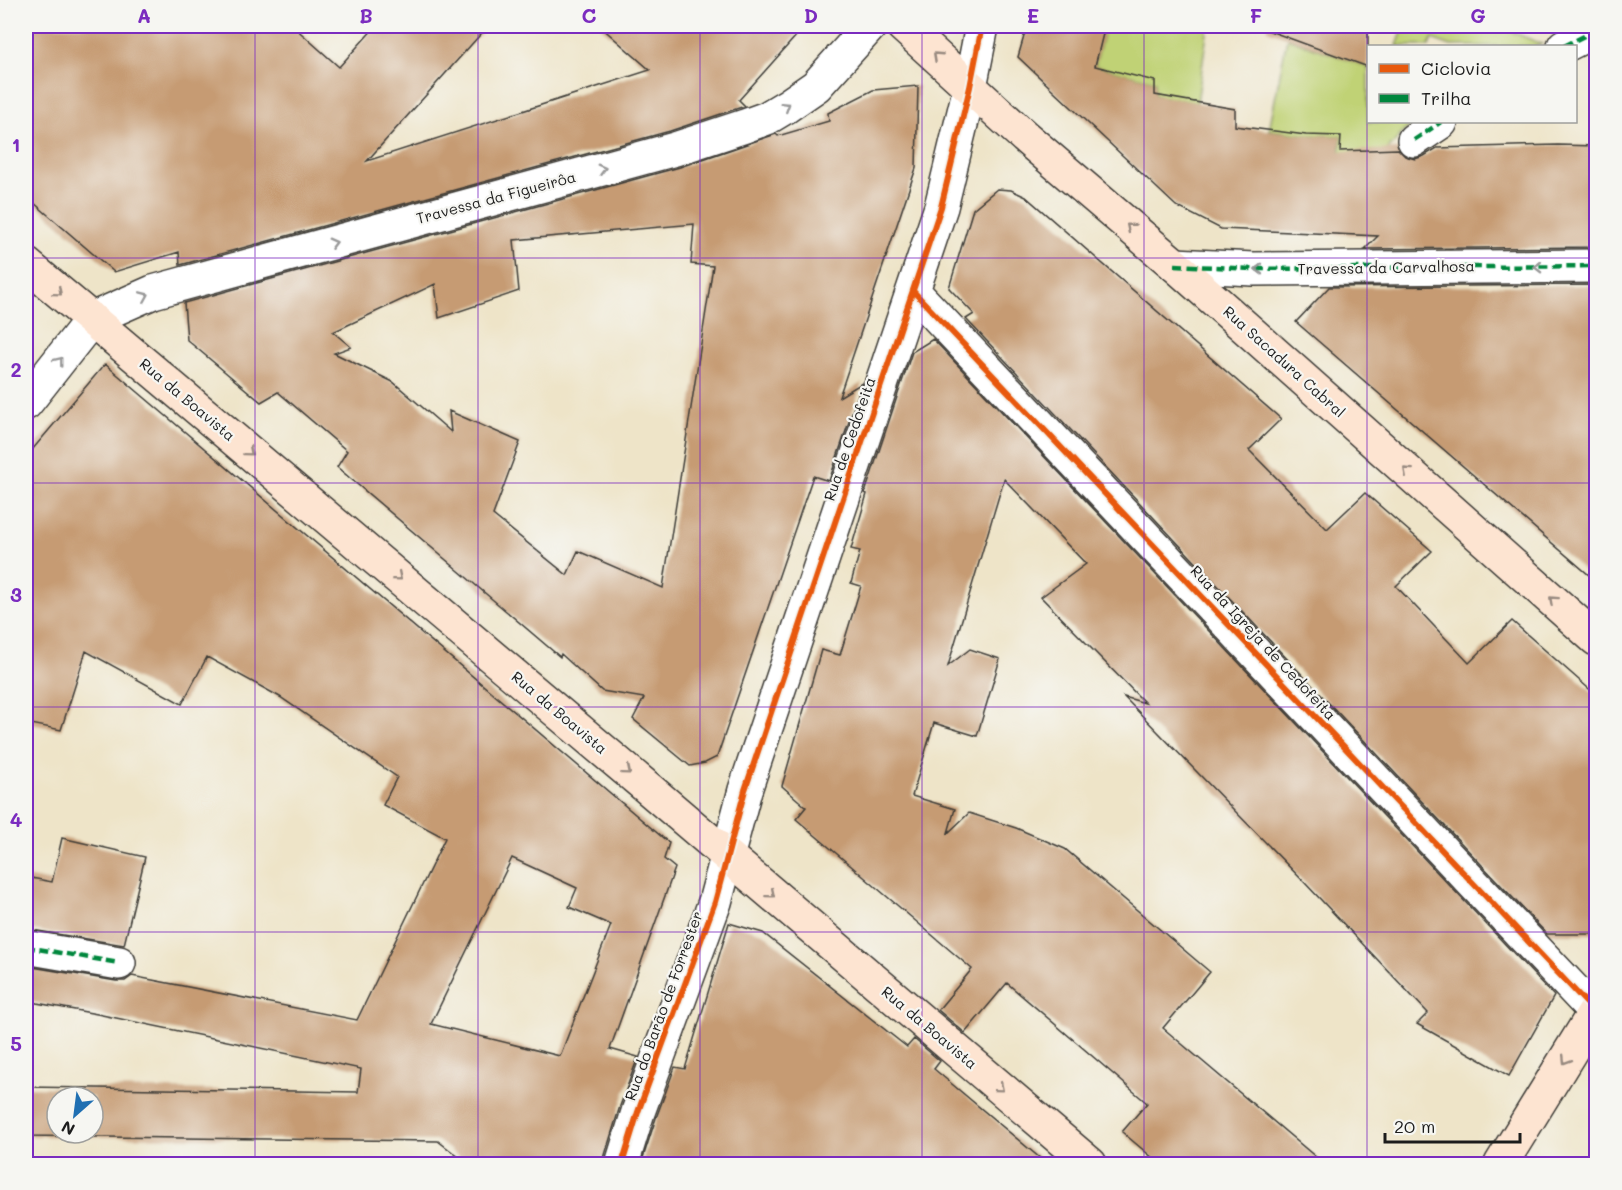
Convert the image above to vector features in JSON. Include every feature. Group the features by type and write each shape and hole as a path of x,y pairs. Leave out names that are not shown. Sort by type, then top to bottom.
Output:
{"main road":[{"name":"Rua Sacadura Cabral","path":"903,26 1047,156 1175,265 1596,639"},
{"name":"Rua da Boavista","path":"26,264 1090,1164"},
{"path":"1501,1164 1596,1011"}],"street":[{"name":"Travessa da Figueirôa","path":"92,319 153,292 675,149 767,118 816,86 870,26"},
{"name":"Rua de Cedofeita","path":"726,856 745,790 941,207 982,26"},
{"path":"1565,45 1596,30"},
{"path":"1414,140 1440,123"},
{"name":"Travessa da Carvalhosa","path":"1175,265 1253,269 1596,266"},
{"name":"Rua da Igreja de Cedofeita","path":"913,291 1596,1011"},
{"path":"26,403 92,319"},
{"name":"Rua do Barão de Forrester","path":"622,1164 638,1112 715,902 726,856"},
{"path":"26,947 119,963"}],"green space":[{"path":"1105,26 1208,26 1197,103 1155,95 1155,81 1095,66"},
{"path":"1393,26 1497,26 1542,44 1448,45 1432,39 1429,45 1397,45 1403,29"},
{"path":"1287,38 1367,67 1367,123 1416,123 1405,130 1376,163 1340,164 1341,136 1306,135 1269,130"}],"building":[{"path":"26,26 293,26 339,67 376,26 488,26 367,161 650,70 600,26 805,26 739,100 745,106 670,131 180,265 179,252 114,272 26,196"},
{"path":"1027,26 1105,26 1095,66 1155,81 1155,95 1235,109 1235,126 1306,135 1341,136 1340,151 1398,149 1405,156 1415,159 1437,148 1596,146 1596,247 1365,249 1378,236 1221,229 1176,206 1018,57"},
{"path":"1268,26 1368,26 1367,67 1267,30"},
{"path":"918,86 916,168 839,397 862,383 829,481 813,476 717,757 705,763 690,766 633,719 644,698 602,691 337,467 347,451 278,392 261,402 187,340 184,303 680,167 776,134 778,136 829,121 828,113 873,90","holes":["694,224 691,264 713,266 663,588 578,551 567,575 493,515 520,442 449,411 451,432 393,382 334,353 351,347 333,332 435,284 439,318 519,291 514,240"]},
{"path":"997,189 1011,190 1026,197 1281,419 1249,450 1327,529 1365,493 1432,551 1396,586 1469,663 1512,621 1596,695 1596,934 1547,934 966,319 974,314 949,288 973,209"},
{"path":"1596,285 1596,581 1296,322 1329,287"},
{"path":"933,339 1554,996 1509,1076 1417,1024 1428,1013 1124,697 1145,703 1041,597 1086,564 1004,479 948,666 970,649 1000,659 977,736 934,723 912,796 955,809 948,833 969,813 1016,828 1065,849 1210,972 1163,1028 1324,1164 1160,1164 1122,1132 1147,1103 1007,983 965,1033 938,1010 972,969 796,819 806,807 782,786 821,650 840,655 861,586 851,583 860,551 851,549 867,494 865,493 912,352"},
{"path":"105,364 669,843 664,859 675,868 610,1049 638,1057 620,1106 604,1164 468,1164 438,1141 105,1137 105,1088 358,1092 361,1069 26,1001 26,966 116,981 125,981 132,976 357,1020 445,838 383,805 397,777 280,697 207,657 182,704 86,651 61,730 26,723 26,457","holes":["512,858 577,888 569,907 611,925 560,1056 431,1024"]},
{"path":"62,838 145,857 124,945 26,929 26,877 52,882"},
{"path":"729,923 763,933 907,1047 914,1039 940,1061 934,1069 1047,1164 641,1164 675,1067 685,1069"},
{"path":"26,1087 45,1087 45,1136 26,1136"}],"marked path":[{"path":"1566,45 1596,30"},
{"path":"1414,140 1440,123"},
{"path":"1175,265 1253,269 1596,266"},
{"path":"26,947 119,963"}],"cycle path":[{"path":"622,1164 638,1112 715,902 745,790 941,207 982,26"},
{"path":"913,291 1595,1012"}]}
